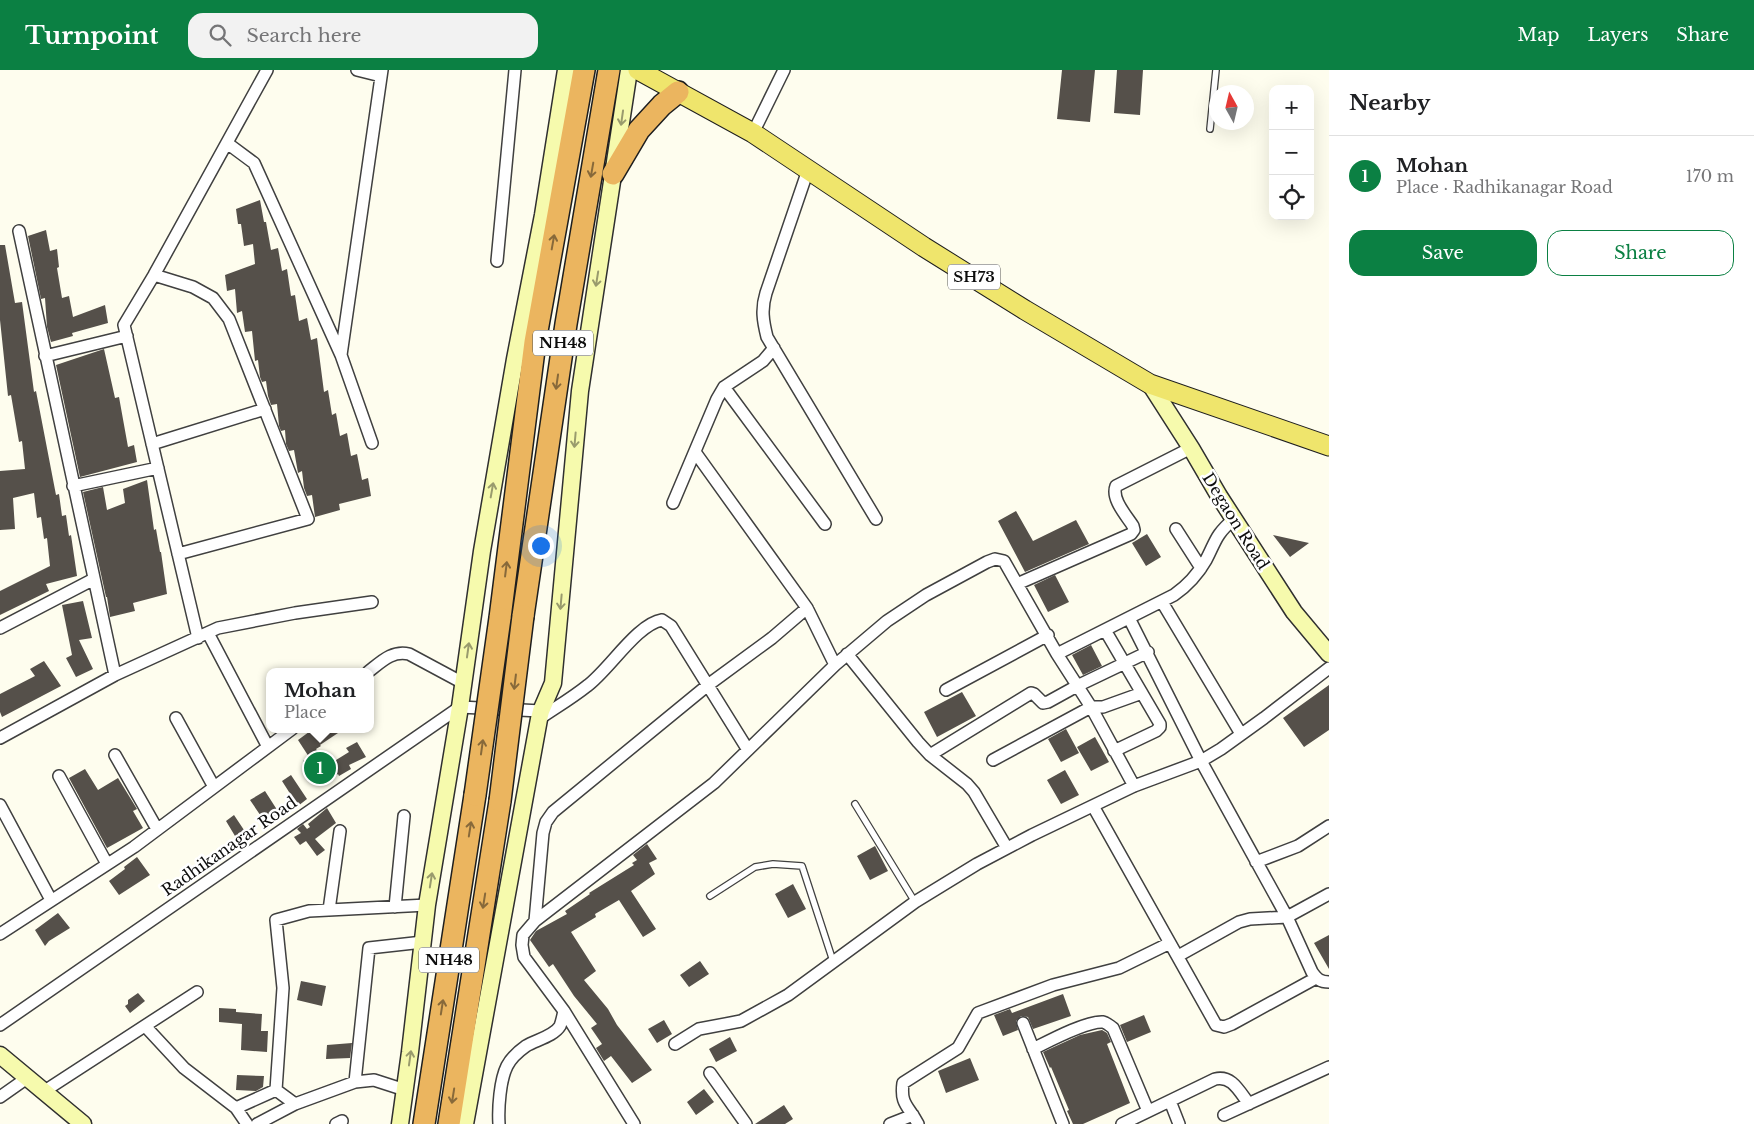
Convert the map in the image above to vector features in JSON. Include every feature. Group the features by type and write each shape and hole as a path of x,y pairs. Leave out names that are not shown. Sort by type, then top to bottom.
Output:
{"highway":[{"name":"NH48","path":"424,1124 475,795 500,618 535,342 584,70"},
{"name":"NH48","path":"449,1124 500,801 523,616 564,334 609,70"},
{"path":"613,174 639,130 662,105 678,92"}],"main road":[{"path":"400,1124 427,905 460,707 482,551 515,359 543,215 566,70"},
{"path":"465,1124 540,715 553,683 580,391 629,70"},
{"name":"SH73","path":"638,70 754,133 924,247 1025,310 1150,384 1329,446"},
{"name":"Degaon Road","path":"1150,384 1294,612 1329,654"},
{"path":"0,1055 83,1124"}],"street":[{"path":"267,70 154,275 124,325 178,554 203,636 268,747"},
{"path":"341,355 381,73 357,70"},
{"path":"497,261 515,70"},
{"path":"754,133 784,70"},
{"path":"227,143 254,163 341,355 372,443"},
{"path":"808,170 762,305 762,318 767,337 876,519"},
{"path":"18,231 114,675"},
{"path":"154,275 193,287 213,298 229,319 308,519 178,554"},
{"path":"45,356 127,336"},
{"path":"673,503 717,399 724,387 763,360 774,348"},
{"path":"724,387 825,524"},
{"path":"152,444 265,408"},
{"path":"1017,584 1131,534 1134,530 1133,526 1116,498 1114,491 1116,486 1191,448"},
{"path":"695,452 807,608 835,665"},
{"path":"73,486 158,468"},
{"path":"1057,654 1162,602 1186,586 1201,568 1215,538 1234,519"},
{"path":"1176,530 1201,568"},
{"path":"634,1124 564,1010 524,957 523,935 535,921 714,783 835,665 887,621 926,595 986,562 1004,561 1048,635 1057,654 1091,707 1134,786"},
{"path":"0,628 94,579"},
{"path":"0,738 114,675 218,628 295,613 372,602"},
{"path":"1162,602 1241,734"},
{"path":"535,921 543,833 546,822 554,812 708,685 772,638 807,608"},
{"path":"1129,618 1202,761 1287,917 1316,978 1322,982 1329,982"},
{"path":"460,707 540,715 588,686 606,670 623,648 655,621 662,620 671,626 748,750"},
{"path":"1105,630 1160,724 1156,731 1114,751"},
{"path":"946,690 1048,635"},
{"path":"374,668 393,654 401,652 409,654 463,683"},
{"path":"930,756 1031,694 1034,694 1043,703 1048,702 1148,652"},
{"path":"847,654 930,756 967,784 974,792 1007,848"},
{"path":"675,1044 699,1029 741,1021 788,994 915,902 1007,848 1134,786 1202,761 1222,749 1329,668"},
{"path":"993,760 1091,707 1103,707 1142,693"},
{"name":"Radhikanagar Road","path":"0,1025 460,707"},
{"path":"176,718 214,787"},
{"path":"0,934 108,864 287,733"},
{"path":"115,755 157,829"},
{"path":"59,776 108,864"},
{"path":"0,805 51,900"},
{"path":"1093,806 1216,1025 1224,1027 1232,1024 1316,978"},
{"path":"396,907 404,816"},
{"path":"1256,862 1298,846 1329,826"},
{"path":"329,910 340,831"},
{"path":"1178,956 1239,922 1250,919 1287,917 1329,894"},
{"path":"276,1090 283,988 276,920 309,911 427,905"},
{"path":"356,1082 369,948 423,942"},
{"path":"890,1124 916,1120 903,1102 903,1082 958,1048 978,1013 1053,985 1119,968 1170,943"},
{"path":"43,1092 197,992"},
{"path":"499,1124 498,1112 507,1065 515,1054 554,1032 559,1026 564,1010"},
{"path":"1033,1048 1095,1022 1106,1022 1113,1028 1148,1111"},
{"path":"1022,1023 1063,1124"},
{"path":"145,1026 184,1068 236,1108 247,1124"},
{"path":"1224,1115 1329,1066"},
{"path":"710,1074 746,1124"},
{"path":"1122,1124 1222,1077 1232,1083 1250,1104"},
{"path":"0,1097 27,1078"},
{"path":"256,1124 295,1104 356,1082 374,1080 405,1090"},
{"path":"276,1090 295,1104"},
{"path":"236,1108 276,1090"},
{"path":"1170,1100 1179,1124"}],"lane":[{"path":"1214,85 1216,70"},
{"path":"855,804 915,902"},
{"path":"710,896 755,867 764,864 802,866 833,961"}],"building":[{"path":"1062,70 1095,70 1090,122 1057,119"},
{"path":"1117,70 1143,70 1140,115 1114,113"},
{"path":"260,200 271,250 278,248 282,271 287,269 291,296 295,295 299,321 307,318 311,340 317,338 324,392 328,390 332,415 336,413 340,436 347,433 351,456 357,454 362,480 368,478 371,496 339,504 340,510 315,517 312,495 307,496 302,471 298,473 294,450 289,451 286,444 285,430 281,431 279,426 277,404 271,405 266,381 262,382 260,377 258,360 255,361 252,331 245,332 242,311 237,313 235,289 227,291 225,275 255,264 253,244 244,246 241,224 238,224 236,209"},
{"path":"46,230 50,251 57,249 59,267 57,268 62,298 69,296 73,317 105,305 108,323 72,333 73,336 51,342 47,327 45,298 41,299 28,236"},
{"path":"0,245 5,245 15,303 22,302 34,392 36,391 56,495 59,494 62,516 66,515 69,536 71,535 77,576 46,584 49,591 0,615 0,591 50,566 47,538 44,539 41,517 37,518 34,493 13,498 15,529 0,530 0,471 25,469 22,441 19,442 11,395 8,396 0,320"},
{"path":"104,349 115,398 119,397 128,447 134,445 137,462 80,477 56,365"},
{"path":"147,480 154,530 156,529 161,552 167,594 133,603 135,611 110,617 83,492 103,487 107,510 125,503 123,489"},
{"path":"1016,511 1033,541 1076,520 1089,544 1025,572 998,521"},
{"path":"1147,534 1161,557 1146,566 1132,543"},
{"path":"1273,535 1309,543 1290,557"},
{"path":"1055,575 1069,602 1048,612 1034,585"},
{"path":"83,601 92,638 79,640 93,669 76,677 66,658 72,655 62,605"},
{"path":"1091,645 1102,666 1083,675 1072,655"},
{"path":"44,661 61,686 2,717 0,712 0,694 35,676 30,669"},
{"path":"1329,685 1329,730 1304,747 1283,718"},
{"path":"962,692 976,716 937,737 924,712"},
{"path":"1066,729 1079,753 1061,762 1048,739"},
{"path":"308,733 338,733 316,749 328,765 349,752 346,748 357,742 366,757 349,765 351,769 339,776 338,774 322,784 303,761 309,757 298,740"},
{"path":"1095,737 1109,762 1091,771 1077,747"},
{"path":"85,769 98,790 118,778 137,809 133,811 143,828 107,848 69,778"},
{"path":"1065,770 1079,795 1061,804 1047,780"},
{"path":"291,775 307,799 298,806 282,781"},
{"path":"265,791 281,816 267,825 250,800"},
{"path":"327,808 336,823 315,839 325,850 317,856 306,841 300,845 294,837 301,833 297,829 303,824 307,829 310,827 308,824"},
{"path":"234,815 250,839 241,846 226,821"},
{"path":"647,844 657,859 649,863 655,874 631,891 656,929 643,937 619,900 595,914 596,917 571,932 596,971 584,980 608,1009 617,1025 652,1070 632,1083 611,1056 604,1061 596,1048 602,1044 591,1028 597,1024 574,996 553,964 549,967 530,940 536,931 567,914 565,911 589,893 634,865 632,863 637,860 633,855"},
{"path":"875,846 888,871 870,880 857,856"},
{"path":"137,857 150,875 119,895 109,881"},
{"path":"793,884 806,909 788,918 775,894"},
{"path":"58,913 70,928 49,941 45,946 35,930"},
{"path":"1329,935 1329,969 1314,943"},
{"path":"700,961 709,974 689,987 680,975"},
{"path":"301,981 326,986 322,1006 297,1000"},
{"path":"138,993 145,1001 130,1013 125,1006 128,1004 128,1000"},
{"path":"1063,994 1071,1016 1033,1029 1028,1017 1021,1016 1016,1021 1018,1030 1003,1036 994,1015 1010,1009 1012,1013"},
{"path":"219,1008 236,1009 236,1012 262,1014 261,1031 268,1031 267,1052 241,1050 242,1024 219,1022"},
{"path":"1144,1015 1151,1032 1127,1042 1120,1025"},
{"path":"664,1020 672,1034 657,1043 648,1029"},
{"path":"1102,1030 1107,1033 1111,1042 1107,1044 1130,1103 1083,1124 1073,1124 1067,1111 1069,1110 1043,1052 1080,1035"},
{"path":"730,1037 737,1051 716,1062 709,1049"},
{"path":"352,1043 350,1058 326,1059 327,1045"},
{"path":"970,1058 979,1080 946,1093 938,1071"},
{"path":"237,1075 264,1076 263,1087 256,1091 236,1090"},
{"path":"704,1089 714,1102 696,1115 687,1102"},
{"path":"784,1105 793,1119 785,1124 755,1124"}],"place":[{"name":"Mohan","path":"320,768"}]}
